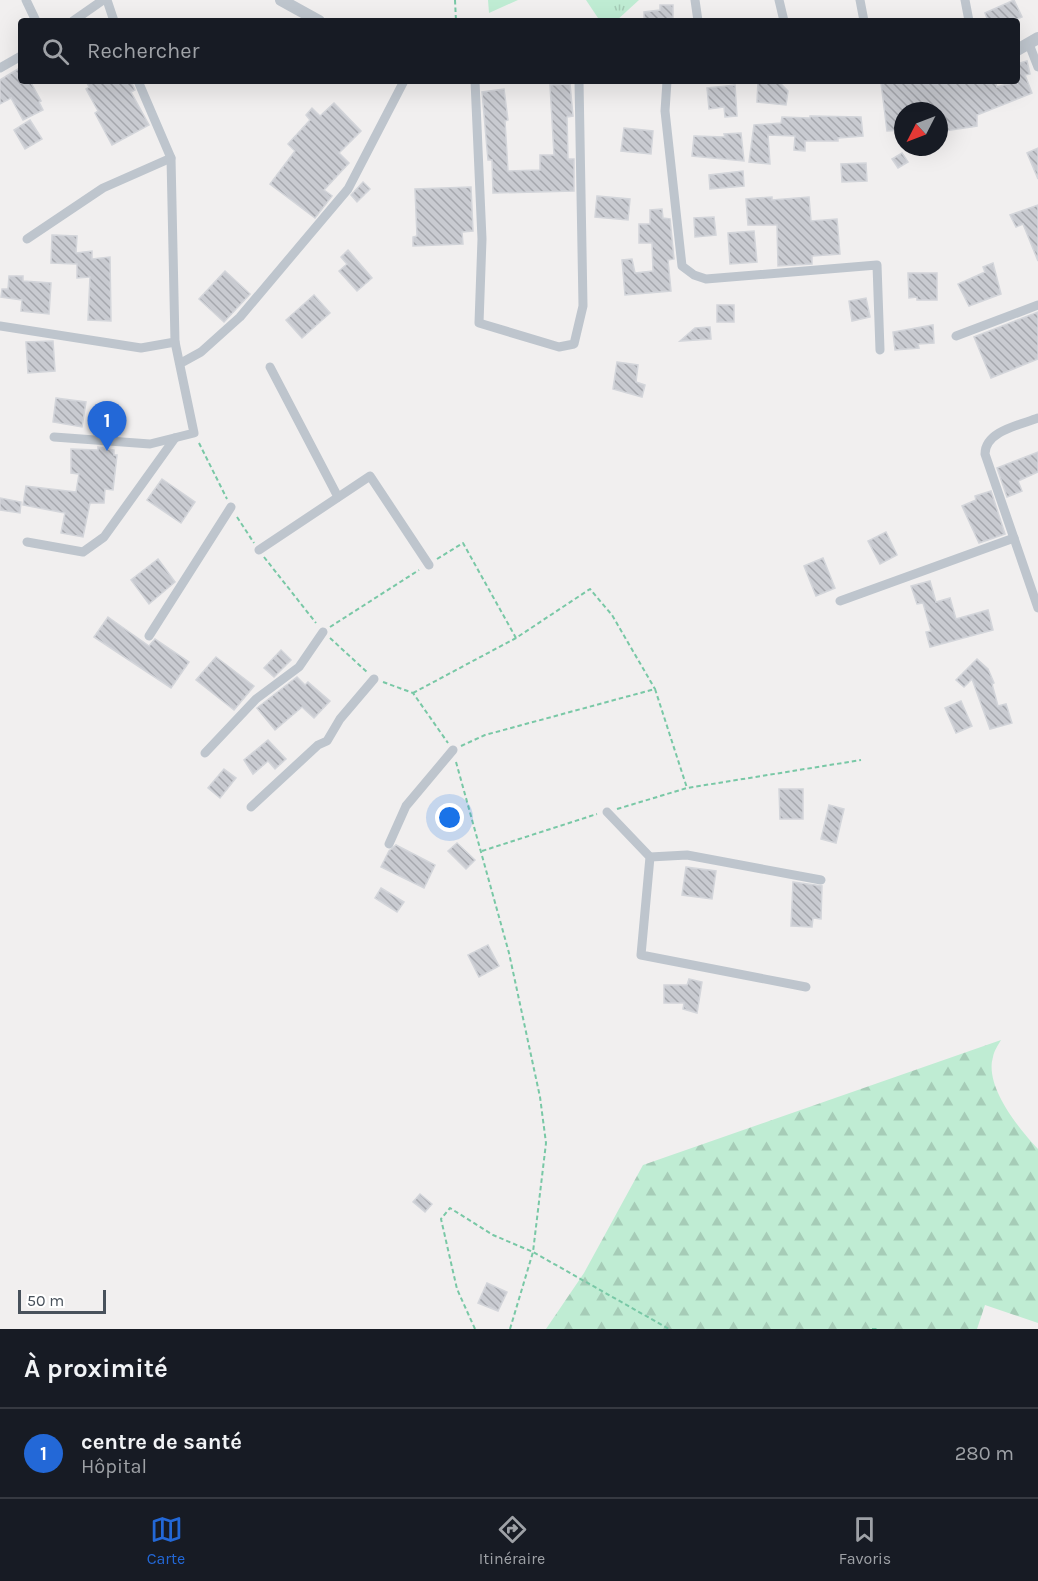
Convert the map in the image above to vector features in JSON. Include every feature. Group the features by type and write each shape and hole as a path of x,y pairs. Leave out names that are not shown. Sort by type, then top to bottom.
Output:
{"street":[{"path":"26,0 35,18"},
{"path":"78,18 105,0 113,18"},
{"path":"281,0 314,18"},
{"path":"695,0 698,18"},
{"path":"779,0 783,18"},
{"path":"860,0 863,18"},
{"path":"965,0 968,18"},
{"path":"1028,44 1038,67"},
{"path":"0,68 18,58"},
{"path":"54,436 150,444 194,434 175,342 171,158 139,84"},
{"path":"181,363 201,352 240,317 348,189 402,84"},
{"path":"475,84 482,239 479,323 559,347 573,344 583,306 579,84"},
{"path":"667,84 665,111 682,266 694,275 706,279 877,265 880,350"},
{"path":"27,238 103,188 171,158"},
{"path":"956,336 1038,305"},
{"path":"0,326 141,348 175,342"},
{"path":"270,367 338,497"},
{"path":"1038,418 992,437 985,445 985,454 1038,608"},
{"path":"27,542 83,552 104,537 175,438"},
{"path":"259,550 370,476 429,564"},
{"path":"149,636 231,507"},
{"path":"840,601 1014,538"},
{"path":"205,753 256,699 299,667 323,632"},
{"path":"251,807 318,745 327,741 340,720 374,679"},
{"path":"389,844 406,806 453,750"},
{"path":"607,812 650,857 641,955 806,987"},
{"path":"650,857 687,855 821,880"}],"path":[{"path":"455,0 456,18"},
{"path":"194,434 231,507 259,550 323,632 374,679 413,693 453,750 509,953 540,1097 546,1143 533,1252 510,1329"},
{"path":"323,632 463,543 516,638"},
{"path":"413,693 516,638 590,589 612,615 655,689 687,788"},
{"path":"453,750 485,735 655,689"},
{"path":"482,851 687,788 861,760"},
{"path":"475,1329 458,1288 441,1219 450,1208 493,1235 533,1252 669,1329"},
{"path":"872,1329 877,1329"}],"green space":[{"path":"488,0 518,0 489,13"},
{"path":"586,0 639,0 619,18 598,18"},
{"path":"1001,1040 993,1057 994,1081 1005,1107 1038,1149 1038,1323 985,1305 977,1329 546,1329 584,1273 643,1165"}],"building":[{"path":"1014,0 1022,17 987,18 985,13"},
{"path":"660,5 673,5 673,18 644,18 644,12 660,10"},
{"path":"1027,61 1030,74 1025,75 1032,93 977,115 977,126 948,131 948,102 894,102 894,131 887,131 881,84 996,84 997,87 1020,84 1020,63"},
{"path":"18,69 18,84 32,84 43,110 23,120 11,98 0,104 0,80"},
{"path":"88,84 132,84 135,90 131,92 149,125 112,145 95,113 98,111 86,89 89,87"},
{"path":"570,84 573,116 567,117 568,159 574,159 574,191 493,193 492,160 488,160 482,92 504,89 508,120 505,121 508,171 540,170 540,155 554,155 550,85"},
{"path":"758,84 781,84 788,91 786,105 757,102"},
{"path":"735,85 737,116 725,117 724,107 709,109 707,88"},
{"path":"334,103 361,131 339,153 349,163 324,190 332,196 315,218 270,184 295,151 288,144 310,120 306,115 312,108 320,116"},
{"path":"810,116 861,117 863,136 838,138 838,141 805,141 805,151 794,150 795,136 768,135 770,164 749,162 754,125 781,123 782,117 810,118"},
{"path":"30,120 42,139 25,149 14,130"},
{"path":"624,128 653,131 651,154 621,151"},
{"path":"741,133 744,161 692,156 694,136 725,137 724,134"},
{"path":"1038,148 1038,179 1027,153"},
{"path":"904,156 908,162 898,168 892,159"},
{"path":"866,163 867,181 842,182 841,164"},
{"path":"743,171 744,186 710,189 709,175"},
{"path":"363,182 370,189 357,202 351,195"},
{"path":"471,187 473,231 462,232 463,244 413,246 413,237 417,236 415,189"},
{"path":"597,196 630,199 628,220 595,217"},
{"path":"772,197 772,200 809,197 811,221 837,219 840,254 812,256 812,264 778,266 777,225 748,225 746,199"},
{"path":"1038,205 1038,261 1023,224 1016,227 1010,215"},
{"path":"662,209 663,218 670,219 674,259 668,260 671,291 625,295 622,260 632,259 635,273 653,271 652,243 639,243 639,224 650,224 650,210"},
{"path":"714,217 716,235 695,237 694,218"},
{"path":"754,231 757,262 730,264 728,233"},
{"path":"52,235 77,236 76,253 92,251 92,259 110,257 111,321 88,320 90,277 77,278 77,264 51,263"},
{"path":"348,250 372,278 357,291 339,271 347,264 341,257"},
{"path":"993,263 1001,294 969,306 958,284 985,272 983,267"},
{"path":"225,271 250,294 224,322 199,299"},
{"path":"908,273 937,273 937,300 909,298"},
{"path":"9,276 23,276 23,281 51,283 49,314 21,311 22,300 1,297 2,289 8,289"},
{"path":"314,295 330,313 302,338 286,320"},
{"path":"866,298 870,317 852,321 849,301"},
{"path":"717,305 734,305 734,322 717,322"},
{"path":"1038,312 1038,359 991,378 974,337"},
{"path":"933,325 934,343 918,344 919,348 895,350 893,332"},
{"path":"710,327 711,339 680,341 695,328"},
{"path":"53,341 55,371 28,373 26,342"},
{"path":"617,362 638,365 636,382 645,385 642,397 613,389"},
{"path":"56,398 86,402 82,427 53,422"},
{"path":"98,447 114,450 114,455 117,455 113,490 105,489 104,503 90,503 83,537 61,533 65,513 23,505 26,486 76,492 79,474 71,473 71,449 98,450"},
{"path":"1038,452 1038,472 1018,481 1022,491 1007,497 997,468"},
{"path":"162,479 195,502 181,523 147,500"},
{"path":"991,491 1005,534 979,543 962,506 976,500 975,496"},
{"path":"0,498 21,502 20,513 0,510"},
{"path":"886,532 897,555 880,564 868,541"},
{"path":"823,558 835,588 816,596 804,566"},
{"path":"158,559 175,582 149,604 131,580"},
{"path":"930,581 936,602 950,598 956,619 988,610 993,630 930,647 926,632 931,631 923,603 917,604 911,586"},
{"path":"108,617 149,646 155,639 189,662 171,688 94,637"},
{"path":"281,650 291,660 274,677 264,668"},
{"path":"216,657 254,686 234,710 196,680"},
{"path":"977,659 988,669 994,683 992,684 998,706 1006,704 1012,723 990,729 972,679 964,687 956,680"},
{"path":"297,677 305,685 308,682 330,701 314,718 302,707 275,730 257,708"},
{"path":"961,701 972,726 956,733 945,708"},
{"path":"268,740 286,759 275,769 268,761 253,774 244,760"},
{"path":"224,769 236,778 220,798 208,788"},
{"path":"779,789 803,789 803,819 780,819"},
{"path":"829,805 844,809 836,843 821,839"},
{"path":"457,843 475,860 466,869 448,851"},
{"path":"396,845 435,865 424,888 381,867 389,851"},
{"path":"686,867 716,871 712,899 682,895"},
{"path":"793,882 822,886 821,919 813,918 812,927 791,926"},
{"path":"381,888 404,902 397,912 375,898"},
{"path":"488,945 499,966 479,977 468,955"},
{"path":"689,979 702,982 697,1013 683,1009 684,1003 664,1003 664,985 687,985"},
{"path":"420,1194 432,1204 425,1212 413,1202"},
{"path":"487,1283 507,1292 498,1311 478,1303"}],"place":[{"name":"centre de santé","path":"107,451"}]}
